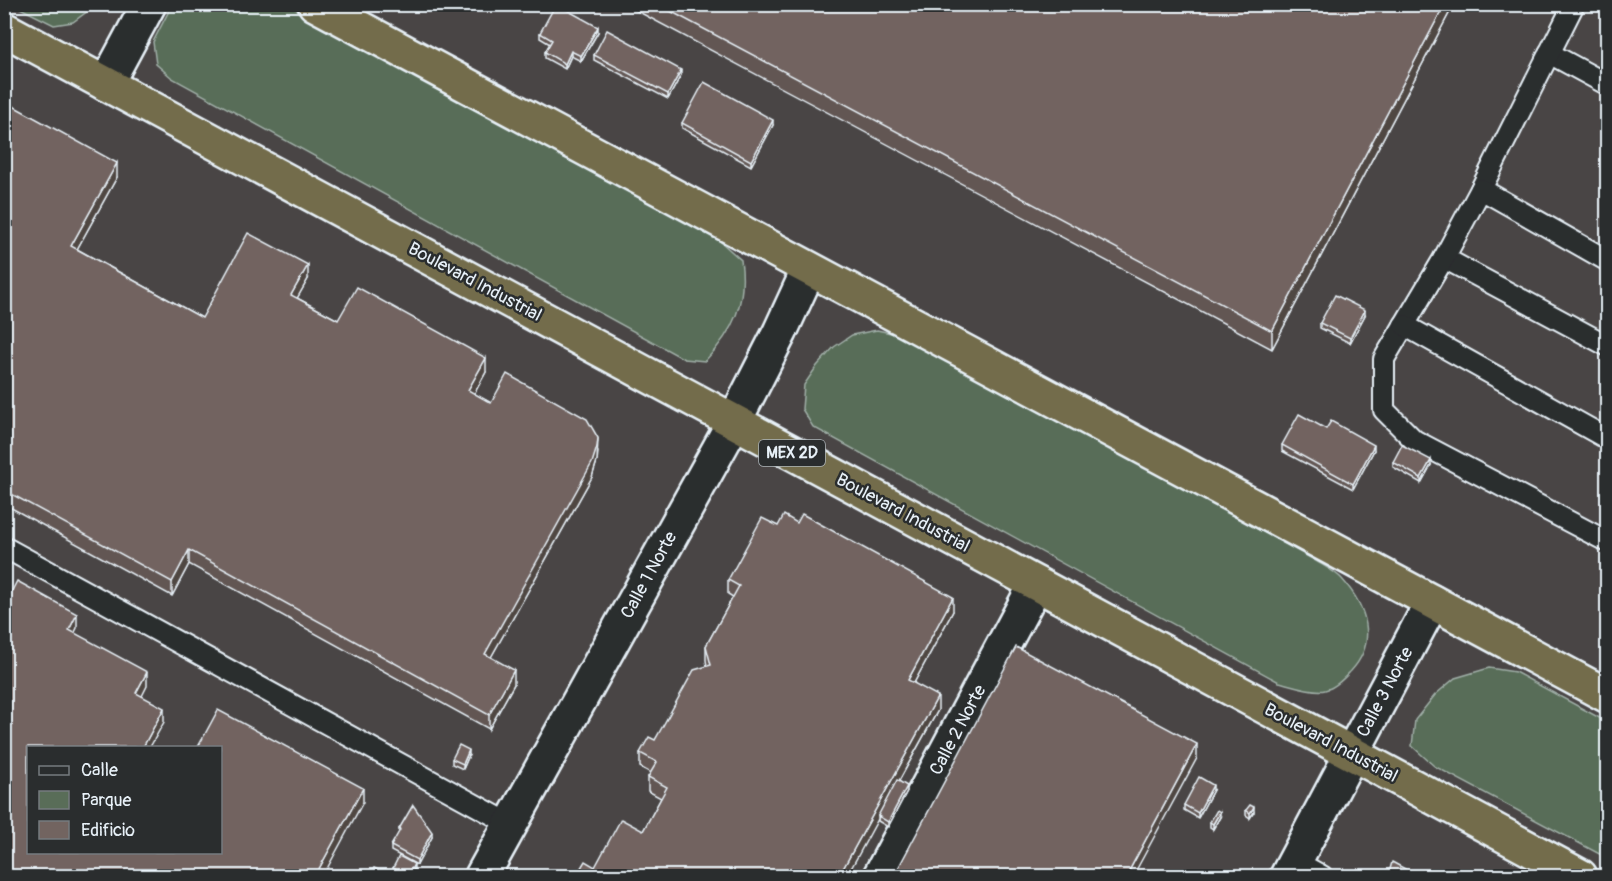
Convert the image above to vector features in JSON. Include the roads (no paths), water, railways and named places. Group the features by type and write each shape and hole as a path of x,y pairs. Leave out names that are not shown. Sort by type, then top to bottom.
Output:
{"highway":[{"path":"315,4 1608,696"},
{"name":"Boulevard Industrial","path":"4,29 1580,876"}],"street":[{"path":"105,84 149,4"},
{"name":"Calle 1 Norte","path":"482,876 734,422 809,269"},
{"name":"Calle 2 Norte","path":"880,876 1036,584"},
{"name":"Calle 3 Norte","path":"1301,871 1352,754 1432,602"}],"lane":[{"path":"1574,4 1481,189 1444,258 1384,359 1384,410 1414,440 1608,542"},
{"path":"1549,53 1608,85"},
{"path":"1481,189 1608,261"},
{"path":"1444,258 1608,346"},
{"path":"1404,325 1608,439"},
{"path":"4,547 510,824"}]}
